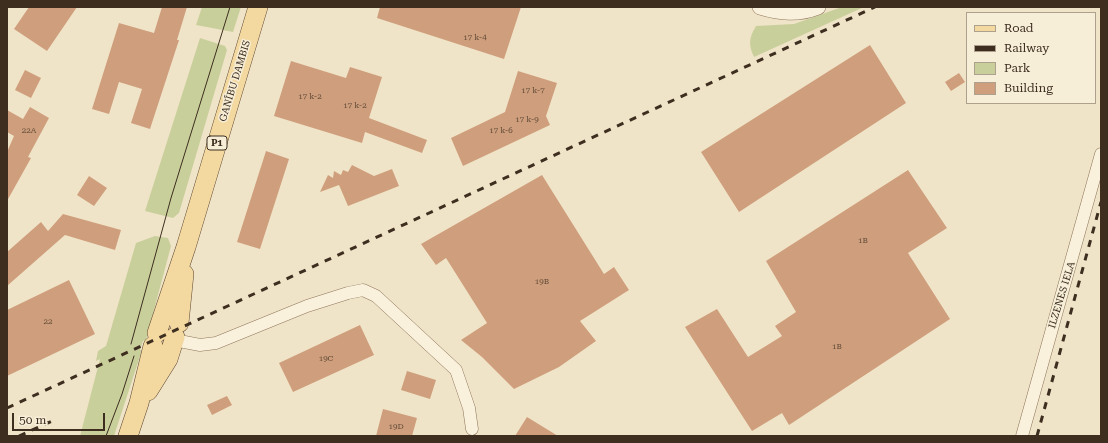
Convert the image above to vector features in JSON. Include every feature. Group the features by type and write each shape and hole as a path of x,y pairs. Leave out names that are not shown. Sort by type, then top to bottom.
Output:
{"main road":[{"name":"GANĪBU DAMBIS","path":"128,436 139,403 168,359 168,336 186,247 258,7"}],"street":[{"path":"760,7 788,13 810,10 818,7"},
{"name":"ILZENES IELA","path":"1022,436 1101,154"},
{"path":"168,336 200,345 216,343 307,306 348,293 363,290 376,296 456,370 469,408 472,429"}],"green space":[{"path":"202,7 241,7 233,32 196,25"},
{"path":"842,7 864,7 754,57 750,41 756,26 794,24"},
{"path":"200,38 225,46 227,50 179,213 173,218 145,211"},
{"path":"155,236 168,238 171,246 146,340 143,341 140,350 142,350 114,436 80,436 100,359 96,361 98,351 106,346 136,243"}],"building":[{"path":"29,7 77,7 47,51 14,29"},
{"path":"162,7 187,7 177,40 179,40 150,129 131,123 142,89 119,82 109,114 92,109 119,23 154,33"},
{"path":"380,7 521,7 504,59 377,18"},
{"path":"870,45 906,103 739,212 701,152"},
{"path":"291,61 346,78 350,67 382,77 369,118 427,140 422,153 365,132 362,143 274,116"},
{"path":"25,70 41,78 31,98 15,90"},
{"path":"518,71 557,83 546,116 550,125 463,166 451,138 505,112"},
{"path":"959,73 965,82 951,91 945,82"},
{"path":"30,107 49,118 28,157 31,158 7,201 7,152 14,136 7,132 7,110 23,119"},
{"path":"266,151 289,159 260,249 237,242"},
{"path":"352,165 374,176 392,169 399,186 348,206 339,185 320,192 328,175 333,178 334,171 341,175 343,170 348,172"},
{"path":"908,170 947,228 908,253 950,319 789,425 782,413 752,431 685,327 717,309 748,357 782,336 775,326 796,312 766,261"},
{"path":"542,175 604,274 614,267 629,290 580,321 596,341 559,367 514,389 482,357 461,340 487,323 446,258 436,265 421,244"},
{"path":"89,176 107,188 94,206 77,195"},
{"path":"63,214 121,230 115,250 65,235 7,286 7,252 41,222 48,231"},
{"path":"69,280 95,334 7,376 7,310"},
{"path":"360,325 374,355 293,392 279,363"},
{"path":"407,371 436,380 430,399 401,390"},
{"path":"227,396 232,405 212,415 207,405"},
{"path":"383,409 417,418 412,436 376,436"},
{"path":"527,417 558,436 515,436"}],"tram line":[{"path":"131,344 171,198 230,7"},
{"path":"106,436 122,394 134,356"}],"railway":[{"path":"7,408 875,7"},
{"path":"1037,436 1101,202"},
{"path":"19,436 52,421"}]}
